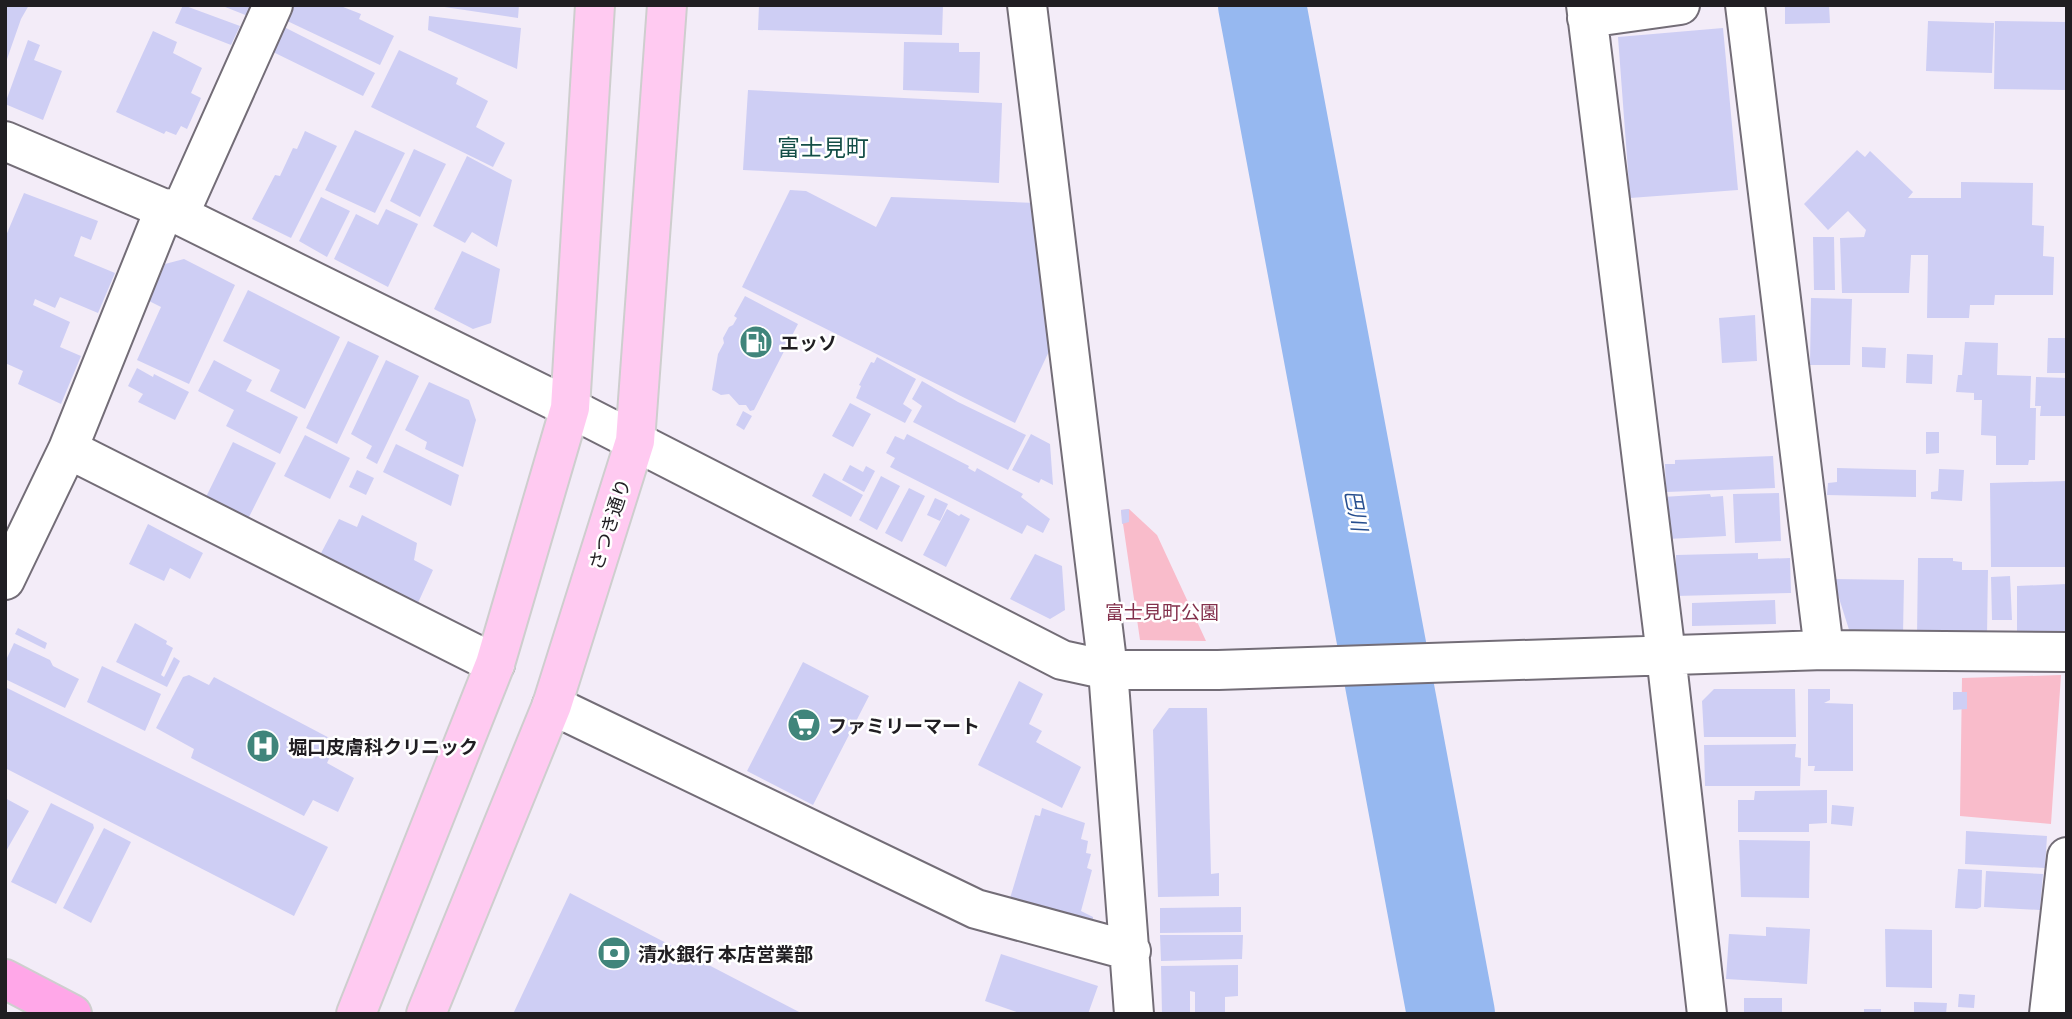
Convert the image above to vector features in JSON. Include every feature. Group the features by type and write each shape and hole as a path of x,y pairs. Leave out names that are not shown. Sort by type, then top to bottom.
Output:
{"highway":[{"path":"5,979 72,1014"}],"main road":[{"path":"356,1014 495,664 570,408 594,5"},
{"name":"さつき通り","path":"426,1014 552,705 635,441 667,5"}],"street":[{"path":"5,580 68,449 172,211 273,5"},
{"path":"1027,5 1108,670 1134,1014"},
{"path":"1680,5 1587,11 1657,655 1707,1014"},
{"path":"1745,5 1824,650"},
{"path":"5,141 172,211 570,408 1062,660 1108,670 1218,670 1824,650 2067,652"},
{"path":"68,449 495,664"},
{"path":"552,705 976,909 1131,951"},
{"path":"2049,1014 2067,858"}],"green space":[{"name":"富士見町公園","path":"1129,509 1157,535 1206,641 1140,640 1121,510"},
{"path":"2061,675 2051,824 1960,816 1962,678"}],"building":[{"path":"5,5 29,5 21,19 6,62"},
{"path":"183,5 240,26 231,45 175,23"},
{"path":"220,5 252,5 248,16"},
{"path":"289,5 338,5 361,14 359,19 394,36 380,65 283,19"},
{"path":"431,5 519,5 518,18"},
{"path":"759,5 943,5 942,35 758,30"},
{"path":"1785,5 1829,5 1830,23 1785,24"},
{"path":"429,16 521,28 517,69 428,30"},
{"path":"1928,21 1994,23 1992,73 1926,71"},
{"path":"1995,21 2067,22 2067,90 1994,89"},
{"path":"284,27 375,73 363,96 271,51"},
{"path":"1723,28 1738,190 1630,198 1618,37"},
{"path":"153,31 177,42 173,53 202,68 191,93 201,98 187,129 181,126 176,135 166,131 164,134 116,112"},
{"path":"28,40 40,45 34,60 62,71 43,120 5,104"},
{"path":"904,42 959,43 959,52 980,52 979,93 903,90"},
{"path":"399,50 458,78 456,84 488,101 476,127 505,143 493,167 371,107"},
{"path":"748,90 1002,103 999,183 743,170"},
{"path":"355,130 405,153 375,213 325,190"},
{"path":"305,131 337,146 291,238 252,219 275,175 280,176 293,148 297,149"},
{"path":"414,149 446,164 420,217 390,201"},
{"path":"1857,150 1865,157 1870,151 1913,192 1908,198 1961,198 1961,182 2033,183 2032,225 2044,226 2043,256 2054,257 2053,295 1995,295 1994,305 1970,305 1969,318 1927,318 1928,255 1911,255 1909,293 1842,293 1840,238 1864,237 1866,230 1848,211 1828,230 1804,204"},
{"path":"467,156 512,180 497,247 472,232 465,243 433,226"},
{"path":"790,190 806,191 876,227 891,197 1036,203 1052,345 1015,423 742,287"},
{"path":"24,193 98,221 91,240 81,236 74,256 115,273 98,313 60,297 55,308 35,299 33,305 70,322 60,347 81,356 61,404 18,384 23,371 5,363 5,238"},
{"path":"321,197 350,211 327,257 299,241"},
{"path":"386,209 418,224 388,287 334,259 356,214 378,225"},
{"path":"1813,237 1834,237 1835,290 1814,290"},
{"path":"462,251 500,269 491,323 473,329 434,309"},
{"path":"184,259 235,285 189,384 137,360 161,307 149,301 165,264"},
{"path":"248,290 340,337 305,409 270,391 280,370 223,341"},
{"path":"745,296 798,324 754,410 750,411 746,405 739,405 729,394 721,395 712,390 723,338 737,318 734,316"},
{"path":"1811,298 1852,299 1850,365 1810,365"},
{"path":"1755,315 1757,361 1722,363 1719,318"},
{"path":"2048,338 2067,338 2067,373 2047,373"},
{"path":"348,341 379,356 337,444 306,428"},
{"path":"1965,342 1998,343 1997,375 2031,376 2030,408 2036,408 2035,460 2029,460 2028,465 1996,465 1996,436 1981,435 1982,400 1974,400 1974,393 1956,392 1958,375 1962,375"},
{"path":"1862,347 1886,348 1885,368 1862,367"},
{"path":"1907,354 1933,355 1932,384 1906,383"},
{"path":"877,357 916,379 903,404 912,410 905,423 856,398 861,386 859,385 871,362 874,363"},
{"path":"214,360 252,380 246,391 298,417 280,454 226,426 234,410 198,391"},
{"path":"386,360 419,376 377,464 366,458 372,446 351,434"},
{"path":"137,368 189,392 175,420 138,402 143,394 128,386"},
{"path":"2036,377 2067,378 2067,416 2040,416 2041,406 2035,406"},
{"path":"922,381 1026,435 1008,470 913,422 922,406 912,399"},
{"path":"429,382 469,400 476,420 463,467 425,449 427,442 405,430"},
{"path":"850,403 871,414 853,447 832,436"},
{"path":"743,411 752,416 744,430 736,425"},
{"path":"1926,432 1939,432 1939,453 1926,454"},
{"path":"907,434 969,466 968,468 975,472 977,468 1023,494 1021,497 1050,519 1043,533 1027,525 1022,534 890,467 895,458 886,453 895,436 904,440"},
{"path":"1031,434 1050,444 1053,485 1041,479 1039,483 1012,470"},
{"path":"305,435 350,458 330,499 284,476"},
{"path":"233,442 276,463 248,519 206,497"},
{"path":"396,444 459,475 451,506 383,472"},
{"path":"1773,456 1775,488 1666,492 1665,464 1675,464 1675,460"},
{"path":"850,465 863,472 866,466 875,471 864,492 842,480"},
{"path":"1837,468 1916,470 1916,497 1827,495 1828,483 1837,482"},
{"path":"1939,469 1964,470 1962,501 1931,499 1931,492 1938,491"},
{"path":"357,470 374,478 366,495 349,487"},
{"path":"824,473 863,495 851,517 812,496"},
{"path":"881,476 900,486 877,530 859,520"},
{"path":"2067,481 2067,567 1991,567 1990,483"},
{"path":"909,488 925,496 902,542 885,533"},
{"path":"1779,493 1781,541 1735,543 1733,494"},
{"path":"1710,494 1711,497 1723,496 1726,536 1667,539 1663,497"},
{"path":"935,498 948,504 940,521 927,515"},
{"path":"947,509 970,519 946,567 923,555"},
{"path":"1129,509 1129,522 1122,524 1121,510"},
{"path":"362,515 417,543 414,560 433,570 417,605 320,555 339,519 357,527"},
{"path":"148,524 203,553 190,579 170,568 164,581 129,564"},
{"path":"1758,553 1758,559 1790,558 1791,593 1676,596 1676,555"},
{"path":"1035,554 1062,566 1065,610 1050,619 1010,599"},
{"path":"1918,558 1953,558 1953,561 1962,562 1962,570 1988,570 1987,636 1917,637"},
{"path":"2010,576 2012,620 1992,620 1991,577"},
{"path":"1833,579 1904,580 1903,635 1851,636"},
{"path":"2067,584 2067,635 2017,636 2017,586"},
{"path":"1775,600 1776,624 1692,626 1692,603"},
{"path":"135,623 167,641 166,644 173,648 161,675 164,677 174,657 180,661 167,687 116,662"},
{"path":"18,628 47,643 45,649 15,634"},
{"path":"14,643 50,660 53,666 79,679 65,708 5,679 5,657 7,658"},
{"path":"803,662 869,696 813,805 747,771"},
{"path":"102,666 161,694 145,731 87,702"},
{"path":"189,675 209,685 214,677 337,742 327,763 354,778 338,812 313,800 304,816 191,758 194,749 156,728 183,677"},
{"path":"1019,681 1043,694 1029,724 1042,731 1036,742 1081,767 1062,808 978,765"},
{"path":"5,687 328,847 294,916 5,768"},
{"path":"1714,689 1795,689 1796,737 1704,737 1702,701"},
{"path":"1808,689 1830,689 1830,700 1824,703 1853,704 1853,771 1814,771 1815,766 1808,766"},
{"path":"1953,692 1967,692 1967,709 1953,710"},
{"path":"1169,708 1207,708 1211,874 1219,873 1219,896 1158,897 1153,730"},
{"path":"1796,744 1795,757 1801,758 1800,786 1705,786 1704,745"},
{"path":"1827,790 1827,823 1809,824 1809,832 1738,832 1738,800 1754,800 1755,791"},
{"path":"5,798 29,811 5,853"},
{"path":"51,803 93,824 94,828 56,904 11,882"},
{"path":"1832,805 1854,807 1852,826 1831,824"},
{"path":"1042,808 1085,823 1081,839 1088,841 1086,853 1091,854 1087,868 1092,870 1081,911 1093,917 1093,921 1008,905 1035,815 1040,816"},
{"path":"104,828 131,842 91,923 63,908"},
{"path":"1966,831 2047,836 2045,868 1965,864"},
{"path":"1739,840 1810,841 1809,898 1741,897"},
{"path":"1958,869 1982,870 1981,907 1955,908"},
{"path":"1986,871 2043,874 2040,910 1984,907"},
{"name":"清水銀行 本店営業部","path":"570,893 803,1014 513,1014"},
{"path":"1241,907 1241,932 1160,933 1160,908"},
{"path":"1766,927 1810,929 1807,984 1726,979 1729,934 1766,936"},
{"path":"1885,929 1932,930 1932,988 1886,987"},
{"path":"1160,935 1243,935 1242,959 1161,961"},
{"path":"1001,954 1098,986 1088,1014 1022,1014 985,1001"},
{"path":"1238,965 1238,996 1225,997 1225,1014 1195,1014 1195,992 1190,991 1190,1014 1162,1014 1161,966"},
{"path":"1959,994 1975,995 1974,1008 1958,1007"},
{"path":"1744,998 1782,998 1782,1014 1744,1014"},
{"path":"1914,1002 1947,1003 1946,1014 1914,1014"},
{"path":"1864,1009 1881,1009 1881,1014 1864,1014"}],"waterway":[{"name":"巴川","path":"1262,5 1451,1014"}],"place":[{"name":"エッソ","path":"756,342"},
{"name":"ファミリーマート","path":"804,725"},
{"name":"堀口皮膚科クリニック","path":"263,746"},
{"name":"清水銀行 本店営業部","path":"614,953"}],"district":[{"name":"富士見町","path":"823,147"}]}
